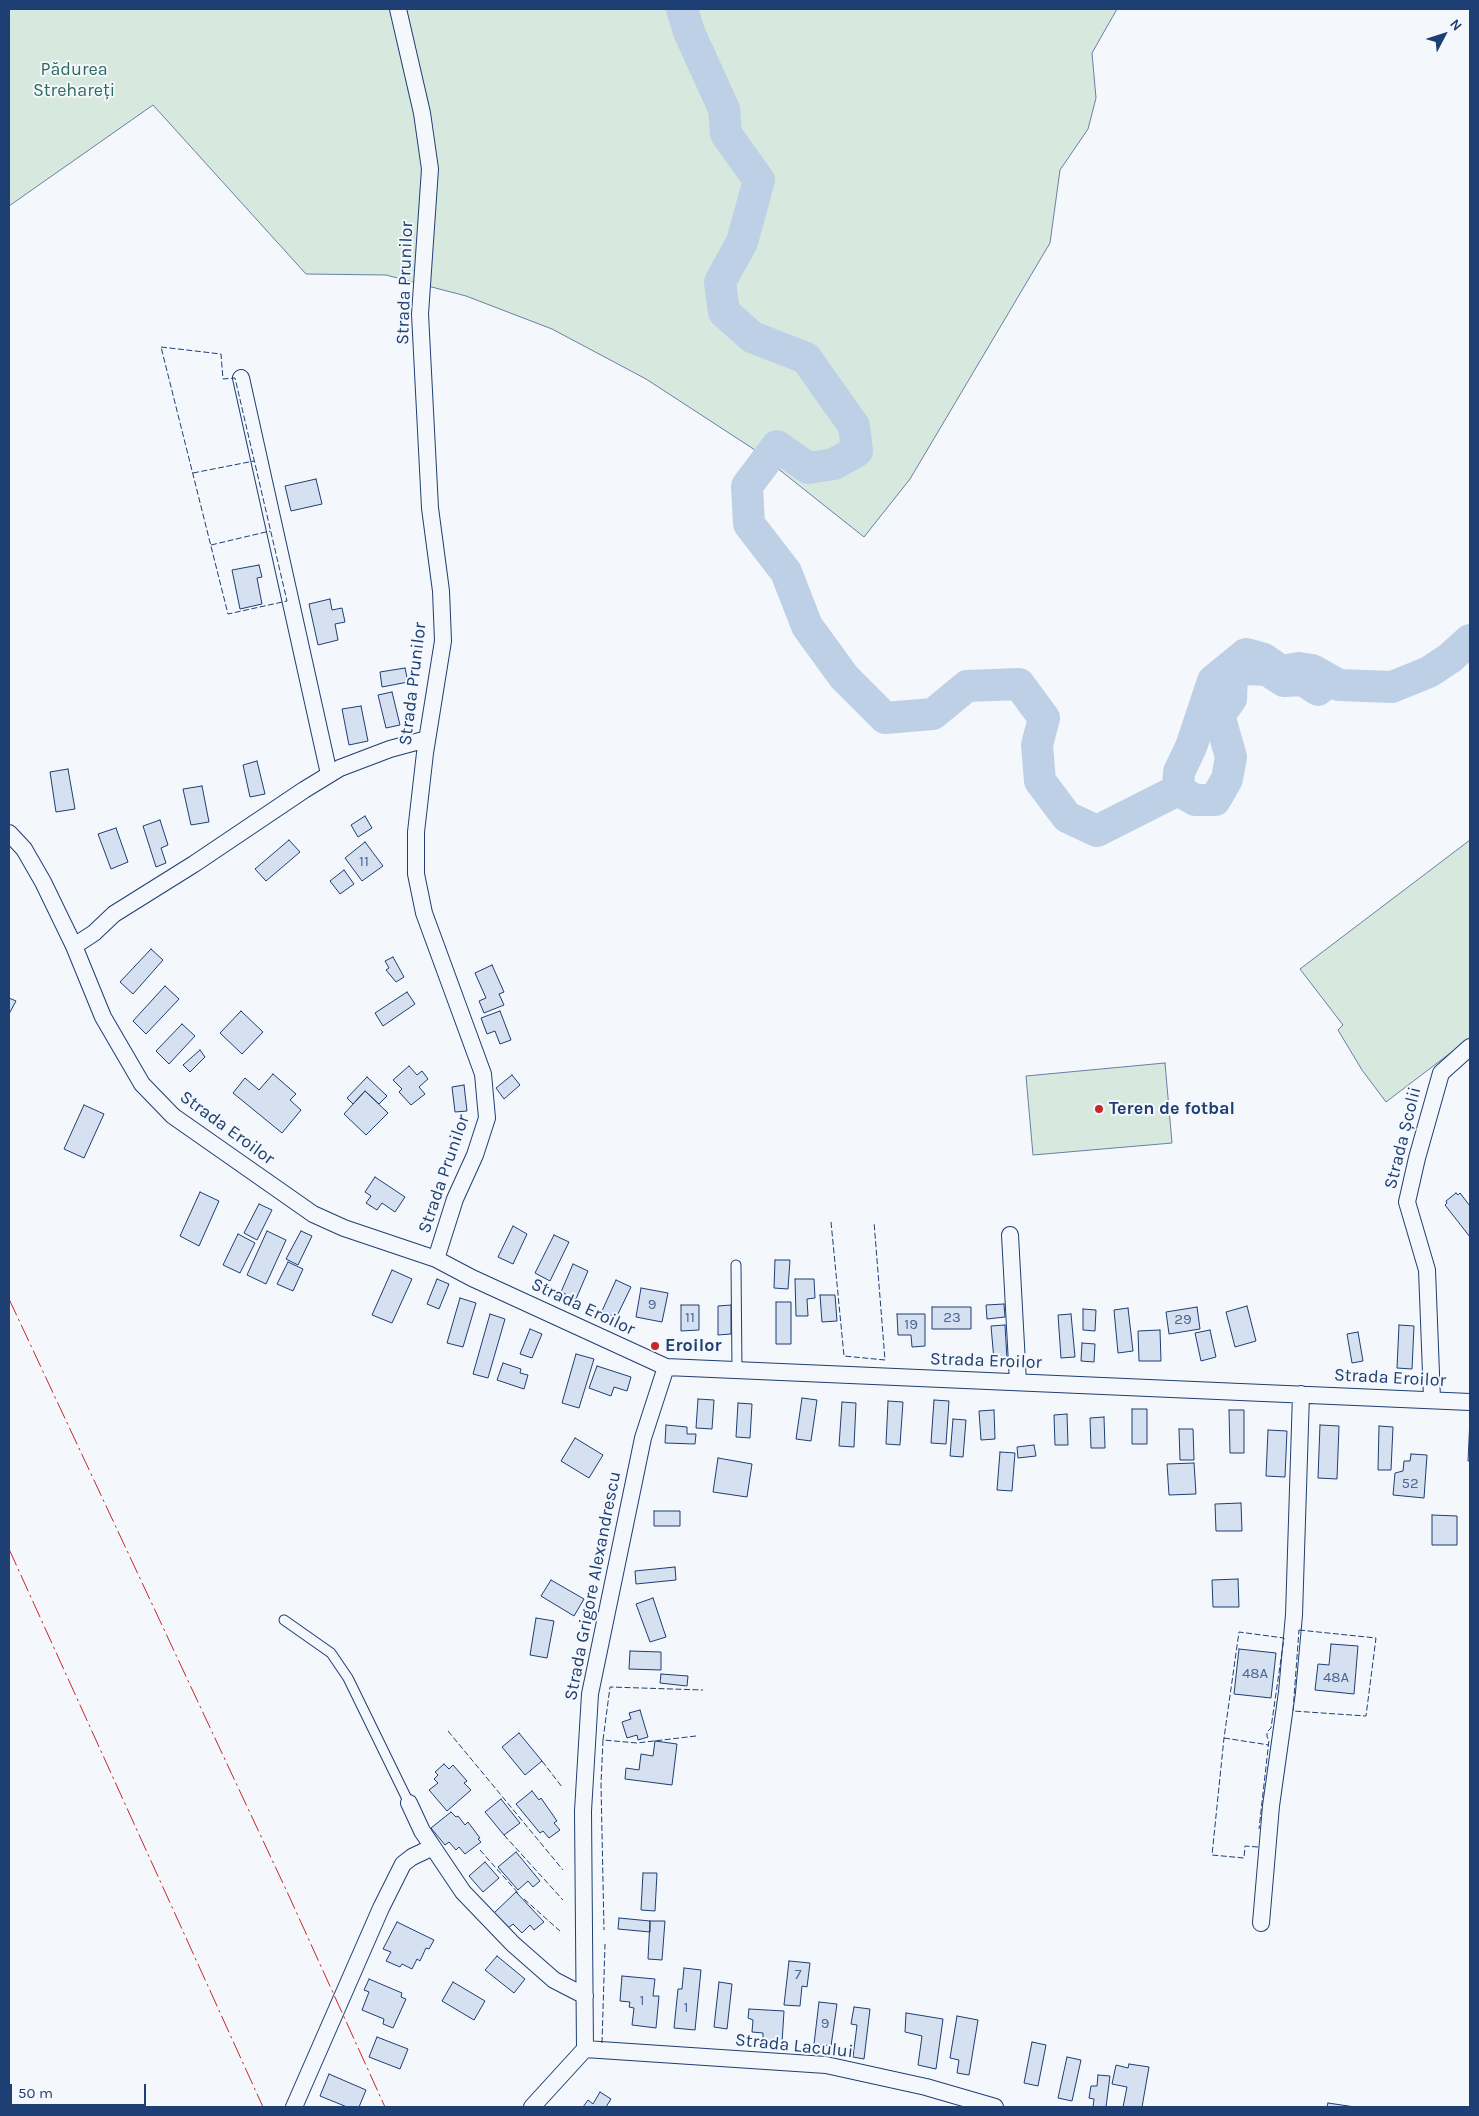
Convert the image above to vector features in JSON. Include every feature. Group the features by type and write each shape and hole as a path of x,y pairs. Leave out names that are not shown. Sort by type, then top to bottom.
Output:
{"street":[{"name":"Strada Prunilor","path":"398,9 422,113 430,169 420,314 430,508 441,591 443,641 427,739 416,832 416,874 424,913 482,1074 487,1118 475,1155 455,1199 436,1259"},
{"path":"241,378 329,774"},
{"path":"74,946 94,933 114,914 194,864 329,774 390,749 427,739"},
{"name":"Strada Eroilor","path":"9,833 24,849 74,946 103,1017 142,1084 173,1116 313,1214 344,1228 436,1259 472,1278 666,1368 1470,1402"},
{"name":"Strada Școlii","path":"1432,1399 1427,1270 1407,1202 1417,1158 1441,1073 1470,1047"},
{"path":"1010,1235 1018,1382"},
{"name":"Strada Grigore Alexandrescu","path":"585,2049 583,1811 590,1694 643,1438 666,1368"},
{"path":"1261,1923 1271,1806 1287,1692 1294,1615 1301,1394"},
{"path":"408,1803 422,1831 463,1892 513,1944 554,1980 585,1996"},
{"path":"294,2107 381,1908 403,1864 412,1857 433,1847"},
{"path":"532,2107 585,2049"},
{"name":"Strada Lacului","path":"585,2049 826,2065 926,2087 995,2107"}],"lane":[{"path":"736,1265 737,1371"},
{"path":"284,1620 331,1653 348,1678 408,1803"}],"green space":[{"name":"Pădurea Strehareți","path":"9,9 1117,9 1092,53 1096,98 1088,129 1060,170 1050,243 910,479 864,537 752,448 646,379 552,329 466,296 386,275 306,274 153,105 9,206"},
{"path":"1470,840 1470,1038 1386,1102 1362,1070 1338,1030 1343,1025 1300,969"},
{"name":"Teren de fotbal","path":"1165,1063 1172,1143 1033,1155 1026,1076"}],"building":[{"path":"316,479 322,504 291,511 285,486"},
{"path":"259,565 262,577 257,578 262,604 240,609 232,570"},
{"path":"330,599 332,610 342,608 345,622 335,624 338,640 318,645 309,604"},
{"path":"405,668 408,682 382,687 380,672"},
{"path":"392,692 400,725 386,728 378,695"},
{"path":"361,706 368,741 349,745 342,709"},
{"path":"257,761 265,794 250,797 243,765"},
{"path":"68,769 75,809 56,812 50,772"},
{"path":"202,786 209,822 191,825 183,789"},
{"path":"365,816 372,828 358,837 351,825"},
{"path":"160,820 168,845 161,848 166,863 156,867 143,826"},
{"path":"116,828 128,862 111,869 98,834"},
{"path":"289,840 300,852 266,881 255,869"},
{"path":"365,842 383,866 362,881 345,858"},
{"path":"344,870 354,884 340,894 330,881"},
{"path":"151,949 163,960 133,994 120,982"},
{"path":"393,957 404,977 396,982 386,970 389,968 385,961"},
{"path":"492,965 504,992 499,994 504,1005 484,1013 479,1001 486,998 475,973"},
{"path":"165,986 179,999 146,1034 133,1021"},
{"path":"407,992 415,1004 383,1026 375,1013"},
{"path":"9,998 16,1001 9,1014"},
{"path":"241,1011 263,1032 242,1054 220,1033"},
{"path":"500,1011 511,1040 500,1044 495,1031 487,1034 481,1018"},
{"path":"182,1024 195,1036 169,1064 156,1051"},
{"path":"200,1050 205,1057 190,1072 183,1065"},
{"path":"409,1066 417,1075 422,1071 428,1079 419,1087 425,1094 411,1105 399,1092 402,1089 393,1080"},
{"path":"273,1074 296,1094 290,1100 301,1110 282,1133 233,1093 245,1078 259,1090"},
{"path":"512,1075 520,1085 504,1099 496,1088"},
{"path":"367,1077 387,1096 379,1104 365,1091 353,1104 347,1098"},
{"path":"464,1085 467,1111 455,1112 452,1087"},
{"path":"365,1091 388,1113 366,1135 344,1114"},
{"path":"84,1105 104,1114 84,1158 64,1149"},
{"path":"375,1177 405,1197 395,1212 382,1203 377,1210 366,1203 371,1196 365,1192"},
{"path":"200,1192 219,1201 199,1246 180,1236"},
{"path":"1456,1193 1458,1195 1460,1193 1470,1206 1470,1237 1445,1205 1446,1201"},
{"path":"259,1204 272,1210 257,1240 244,1233"},
{"path":"513,1226 527,1234 513,1264 498,1257"},
{"path":"267,1231 286,1240 266,1284 247,1275"},
{"path":"301,1231 312,1236 298,1265 286,1259"},
{"path":"238,1234 255,1243 240,1273 223,1265"},
{"path":"554,1235 569,1242 550,1281 535,1273"},
{"path":"775,1260 790,1260 788,1289 774,1288"},
{"path":"288,1262 303,1269 293,1291 277,1284"},
{"path":"573,1264 588,1271 576,1299 561,1292"},
{"path":"392,1270 412,1279 392,1323 372,1315"},
{"path":"437,1279 449,1284 439,1309 427,1304"},
{"path":"795,1279 814,1279 815,1298 807,1299 808,1316 796,1316"},
{"path":"616,1280 631,1287 616,1318 602,1311"},
{"path":"641,1288 668,1293 662,1322 636,1317"},
{"path":"820,1295 835,1295 837,1321 822,1322"},
{"path":"460,1298 476,1303 463,1347 447,1343"},
{"path":"776,1302 791,1302 791,1344 776,1344"},
{"path":"1004,1304 1005,1317 987,1319 986,1305"},
{"path":"681,1305 699,1305 699,1330 681,1331"},
{"path":"731,1305 731,1334 718,1335 718,1306"},
{"path":"1247,1306 1256,1341 1235,1347 1226,1312"},
{"path":"932,1307 971,1307 971,1329 932,1329"},
{"path":"1197,1307 1200,1329 1169,1334 1166,1312"},
{"path":"1128,1308 1133,1351 1118,1353 1114,1310"},
{"path":"1083,1309 1096,1310 1095,1331 1083,1330"},
{"path":"490,1314 505,1319 488,1378 473,1374"},
{"path":"897,1314 925,1314 925,1346 912,1347 911,1335 898,1335"},
{"path":"1071,1314 1075,1357 1061,1358 1058,1315"},
{"path":"1005,1325 1007,1359 994,1360 991,1326"},
{"path":"1399,1325 1414,1326 1412,1369 1397,1368"},
{"path":"530,1329 542,1334 532,1358 520,1354"},
{"path":"1160,1330 1161,1361 1139,1361 1138,1331"},
{"path":"1210,1330 1216,1357 1201,1361 1195,1333"},
{"path":"1358,1332 1363,1361 1352,1363 1347,1334"},
{"path":"1082,1343 1095,1344 1094,1362 1081,1361"},
{"path":"576,1354 594,1359 579,1408 562,1403"},
{"path":"503,1363 521,1369 520,1373 528,1375 524,1389 497,1380"},
{"path":"597,1366 631,1377 627,1391 614,1387 611,1396 589,1388"},
{"path":"802,1398 817,1400 811,1441 796,1439"},
{"path":"698,1399 714,1400 712,1429 696,1428"},
{"path":"934,1400 949,1401 946,1444 931,1443"},
{"path":"888,1401 903,1402 900,1445 886,1444"},
{"path":"842,1402 856,1403 854,1447 839,1446"},
{"path":"738,1403 752,1404 750,1438 736,1437"},
{"path":"1132,1409 1147,1409 1147,1444 1132,1444"},
{"path":"994,1410 995,1439 981,1440 979,1411"},
{"path":"1229,1410 1244,1410 1244,1453 1230,1453"},
{"path":"1067,1414 1068,1445 1055,1445 1054,1415"},
{"path":"1104,1417 1105,1448 1091,1448 1090,1418"},
{"path":"953,1419 966,1420 963,1457 950,1456"},
{"path":"1470,1419 1470,1461 1468,1461"},
{"path":"666,1425 687,1427 687,1434 696,1434 695,1444 665,1443"},
{"path":"1320,1425 1339,1426 1337,1479 1318,1478"},
{"path":"1379,1426 1393,1427 1391,1470 1378,1470"},
{"path":"1179,1429 1193,1429 1194,1460 1180,1460"},
{"path":"1268,1430 1287,1431 1285,1477 1266,1476"},
{"path":"575,1438 603,1455 589,1478 561,1461"},
{"path":"1034,1445 1036,1456 1018,1458 1017,1447"},
{"path":"1000,1452 1015,1453 1012,1491 997,1490"},
{"path":"1411,1454 1427,1455 1424,1498 1393,1495 1395,1473 1403,1471 1404,1461 1410,1461"},
{"path":"718,1458 752,1464 747,1497 713,1492"},
{"path":"1194,1463 1196,1494 1169,1495 1167,1464"},
{"path":"1241,1503 1242,1531 1216,1531 1215,1504"},
{"path":"654,1511 680,1511 680,1526 654,1526"},
{"path":"1432,1515 1457,1516 1457,1545 1432,1545"},
{"path":"675,1567 676,1580 636,1584 635,1571"},
{"path":"1238,1579 1239,1607 1213,1607 1212,1580"},
{"path":"551,1580 584,1599 574,1616 541,1596"},
{"path":"653,1598 666,1637 650,1642 636,1604"},
{"path":"536,1618 554,1621 547,1658 530,1655"},
{"path":"1331,1644 1358,1646 1354,1694 1315,1690 1318,1664 1329,1665"},
{"path":"1239,1649 1276,1653 1271,1698 1234,1694"},
{"path":"630,1651 661,1652 661,1670 629,1669"},
{"path":"661,1674 688,1676 687,1686 660,1683"},
{"path":"640,1710 648,1737 638,1740 637,1735 627,1738 622,1722 631,1719 629,1713"},
{"path":"519,1733 542,1761 525,1775 502,1747"},
{"path":"655,1741 677,1744 672,1785 625,1779 626,1768 639,1770 641,1754 653,1756"},
{"path":"444,1764 449,1769 453,1765 467,1781 464,1783 471,1790 447,1811 429,1790 438,1783 434,1779 438,1775 435,1772"},
{"path":"532,1791 539,1800 541,1798 557,1821 554,1823 560,1830 549,1838 543,1831 540,1833 516,1804"},
{"path":"501,1799 520,1823 504,1835 485,1812"},
{"path":"451,1812 456,1817 458,1816 465,1825 468,1822 480,1838 478,1839 481,1842 465,1854 459,1847 456,1850 449,1842 445,1845 431,1828"},
{"path":"516,1852 540,1881 533,1887 528,1881 518,1890 498,1867"},
{"path":"485,1862 499,1878 483,1892 469,1876"},
{"path":"643,1873 657,1873 655,1911 641,1910"},
{"path":"516,1892 544,1922 534,1930 530,1925 522,1933 513,1924 508,1928 494,1913"},
{"path":"619,1918 650,1921 650,1932 618,1929"},
{"path":"650,1921 665,1921 662,1960 648,1959"},
{"path":"397,1922 434,1940 429,1949 426,1948 420,1961 417,1959 412,1969 402,1964 400,1967 386,1961 391,1952 383,1949"},
{"path":"497,1956 525,1979 514,1993 485,1970"},
{"path":"789,1961 810,1963 807,1987 802,1986 800,2006 784,2005"},
{"path":"684,1968 701,1970 695,2030 674,2028 678,1989 682,1989"},
{"path":"622,1976 655,1979 653,1996 659,1996 656,2028 632,2025 634,2008 629,2007 630,2002 620,2001"},
{"path":"369,1979 402,1993 401,1997 406,1999 393,2028 383,2024 384,2019 362,2010 369,1992 364,1990"},
{"path":"453,1982 485,2001 474,2020 442,2001"},
{"path":"719,1982 732,1984 727,2029 714,2027"},
{"path":"819,2002 837,2004 831,2046 814,2044"},
{"path":"854,2007 870,2009 864,2059 853,2057 857,2025 851,2024"},
{"path":"749,2009 784,2011 782,2043 763,2042 763,2033 752,2032 753,2020 748,2018"},
{"path":"906,2013 943,2019 936,2069 918,2065 922,2036 905,2032"},
{"path":"957,2016 978,2020 969,2075 957,2073 959,2060 950,2058"},
{"path":"377,2037 408,2049 400,2069 369,2057"},
{"path":"1032,2042 1046,2045 1038,2086 1024,2083"},
{"path":"1067,2057 1081,2060 1072,2101 1058,2098"},
{"path":"1129,2064 1149,2067 1142,2107 1123,2107 1127,2087 1112,2084 1116,2065 1128,2068"},
{"path":"329,2074 366,2090 359,2107 347,2107 320,2096"},
{"path":"1098,2075 1110,2076 1106,2107 1093,2107 1094,2099 1089,2098 1091,2086 1097,2086"},
{"path":"600,2092 611,2099 606,2107 583,2107 588,2100 593,2104"},
{"path":"1328,2103 1355,2107 1327,2107"}],"waterway":[{"path":"682,9 689,32 724,109 726,134 759,180 742,242 720,282 724,312 752,337 806,358 854,426 857,451 834,464 808,468 777,446 747,486 749,524 786,572 807,626 844,677 885,718 933,714 967,686 1019,684 1044,718 1037,745 1040,781 1067,817 1097,831 1178,790"},
{"path":"1330,680 1318,690 1303,680 1284,681 1267,670 1245,669 1232,675 1231,699 1219,715 1231,757 1227,779 1215,800 1195,800 1178,790 1179,772 1191,747 1213,681 1246,654 1264,659 1281,671 1299,668 1312,670 1339,685 1392,687 1429,672 1450,658 1470,640"}],"fence":[{"path":"161,347 221,354 223,379 235,378 287,601 228,614 161,347"},
{"path":"193,473 254,461"},
{"path":"211,545 270,531"},
{"path":"831,1222 844,1356 885,1360 874,1222"},
{"path":"1299,1630 1376,1638 1366,1716 1293,1711 1299,1630"},
{"path":"1258,1847 1245,1846 1244,1858 1212,1855 1224,1738 1239,1632 1284,1638 1271,1728 1267,1732 1269,1740 1259,1829"},
{"path":"696,1736 637,1743 603,1740 610,1687 703,1690"},
{"path":"448,1731 563,1870"},
{"path":"1224,1738 1269,1745"},
{"path":"603,1740 601,1784 604,1930"},
{"path":"542,1761 562,1787"},
{"path":"504,1835 563,1900"},
{"path":"480,1850 519,1894"},
{"path":"524,1899 560,1931"},
{"path":"602,2043 605,1944"}],"power":[{"path":"9,1299 289,1896 385,2107"},
{"path":"9,1549 263,2107"}],"place":[{"name":"Teren de fotbal","path":"1099,1109"},
{"name":"Eroilor","path":"655,1346"}]}
